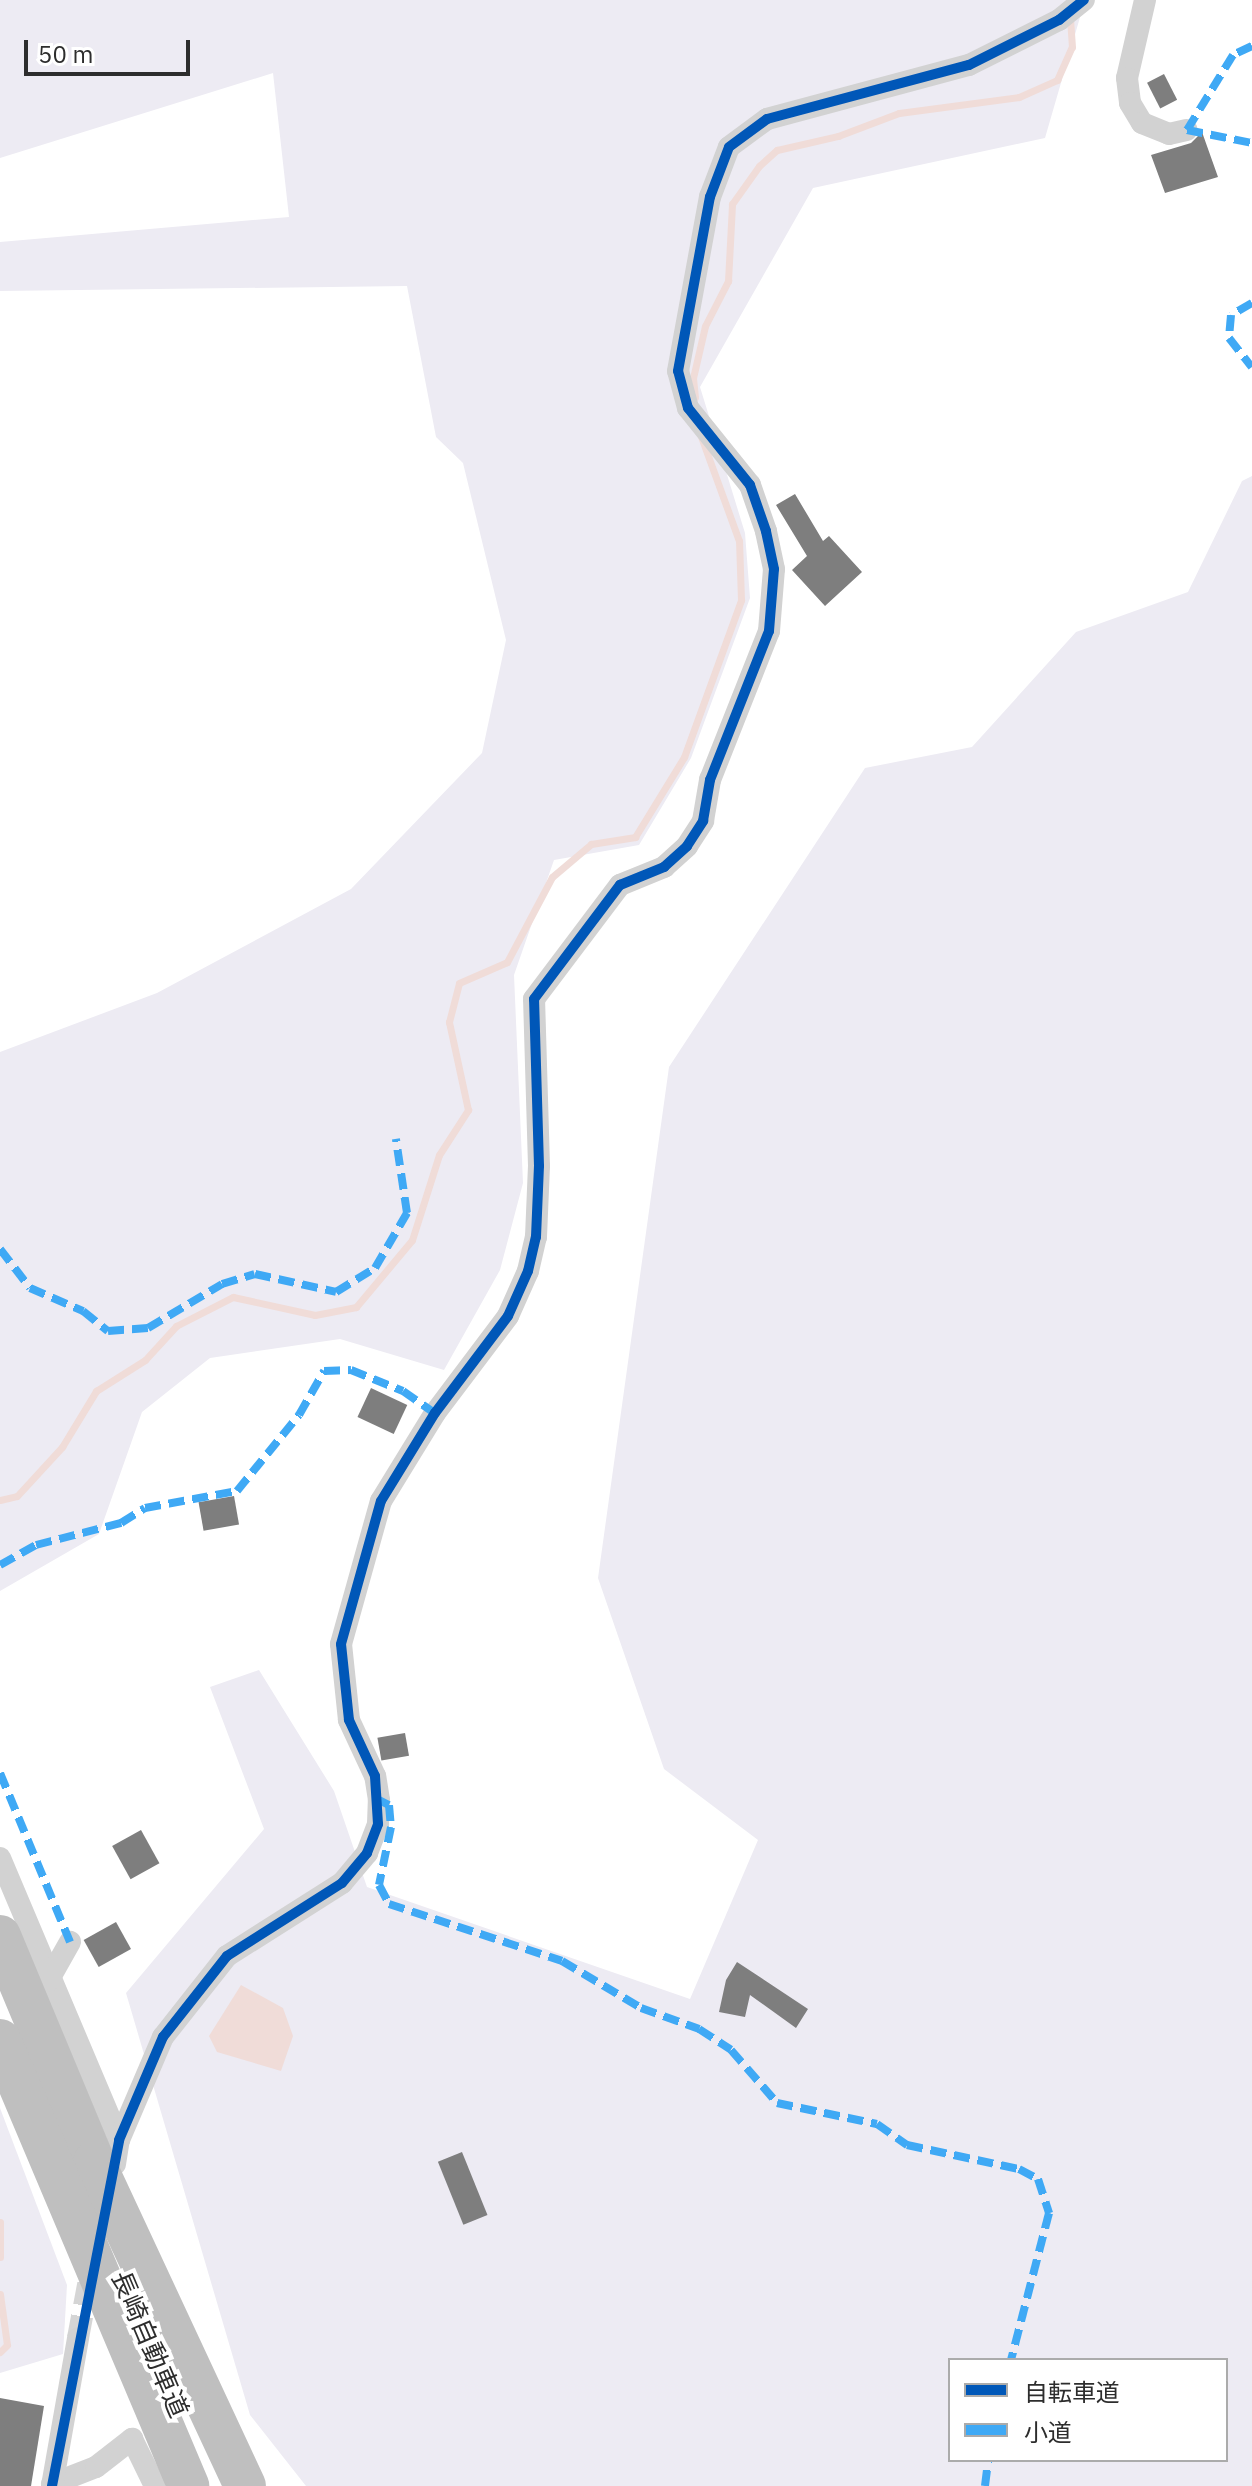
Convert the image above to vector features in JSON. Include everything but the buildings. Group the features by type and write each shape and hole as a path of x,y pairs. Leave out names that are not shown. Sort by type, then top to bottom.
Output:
{"highway":[{"name":"長崎自動車道","path":"0,1936 100,2176 245,2486"},
{"name":"長崎自動車道","path":"0,2040 188,2486"}],"street":[{"path":"1145,0 1127,78 1130,103 1142,123 1169,134 1187,130"},
{"path":"115,2164 119,2140 163,2037 227,1956 342,1883 367,1853 378,1824 375,1776 346,1707 341,1644 381,1501 435,1413 508,1316 528,1271 536,1237 539,1166 534,999 620,885 664,867 687,846 703,821 710,780 769,631 774,569 766,531 750,485 688,408 678,371 710,197 729,147 767,119 969,65 1059,20 1082,3"},
{"path":"0,1858 48,1981 119,2140"},
{"path":"48,1981 70,1942"},
{"path":"52,2485 78,2338"},
{"path":"52,2485 96,2467 132,2439 155,2486"}],"shaded area":[{"path":"0,0 1085,0 1045,138 813,188 700,387 745,533 750,598 691,758 639,845 554,860 514,975 523,1183 500,1270 444,1370 340,1339 210,1358 142,1412 99,1534 0,1591 0,1052 157,993 351,889 482,753 506,640 463,463 436,437 407,286 0,291 0,242 289,217 273,73 0,158"},
{"path":"1252,476 1252,2486 306,2486 250,2415 126,1993 264,1829 210,1687 259,1670 334,1791 367,1887 690,1999 758,1840 664,1769 598,1578 669,1067 865,768 972,747 1076,632 1188,592 1242,481"},
{"path":"241,1985 283,2008 293,2036 281,2071 217,2052 209,2036"},
{"path":"0,2108 67,2285 63,2354 0,2373"}],"waterway":[{"path":"695,397 693,378 705,326 728,281 732,204 759,166 777,150 838,136 899,113 1019,97 1057,80 1072,47 1070,18"},
{"path":"0,1500 17,1496 62,1447 96,1391 145,1360 176,1326 233,1297 315,1315 356,1307 412,1240 439,1155 468,1110 449,1022 459,983 507,962 552,877 591,844 635,837 684,757 741,600 739,541 700,434"},
{"path":"0,2222 0,2257"},
{"path":"0,2294 7,2345 0,2352"}],"tunnel":[{"path":"78,2338 91,2269"}],"marked path":[{"path":"1252,46 1233,55 1187,130 1252,143"},
{"path":"1252,303 1231,315 1229,338 1252,367"},
{"path":"0,1249 30,1288 83,1311 108,1331 148,1328 222,1284 255,1274 336,1292 375,1268 407,1213 396,1139"},
{"path":"0,1565 36,1545 121,1523 145,1508 237,1491 299,1415 324,1371 351,1370 403,1391 435,1413"},
{"path":"0,1773 70,1942"},
{"path":"379,1800 389,1805 391,1827 379,1885 389,1904 562,1961 641,2008 699,2029 731,2050 777,2103 877,2124 907,2145 1019,2169 1038,2179 1049,2213 1012,2358"},
{"path":"985,2486 988,2462"}],"cycle path":[{"path":"52,2486 119,2140 163,2037 227,1956 342,1883 367,1853 378,1824 375,1776 349,1720 341,1644 381,1501 435,1413 508,1316 528,1271 536,1237 539,1166 534,999 620,885 664,867 687,846 703,821 710,780 769,631 774,569 766,531 750,485 688,408 678,371 710,197 729,147 767,119 969,65 1059,20 1084,0"}]}
